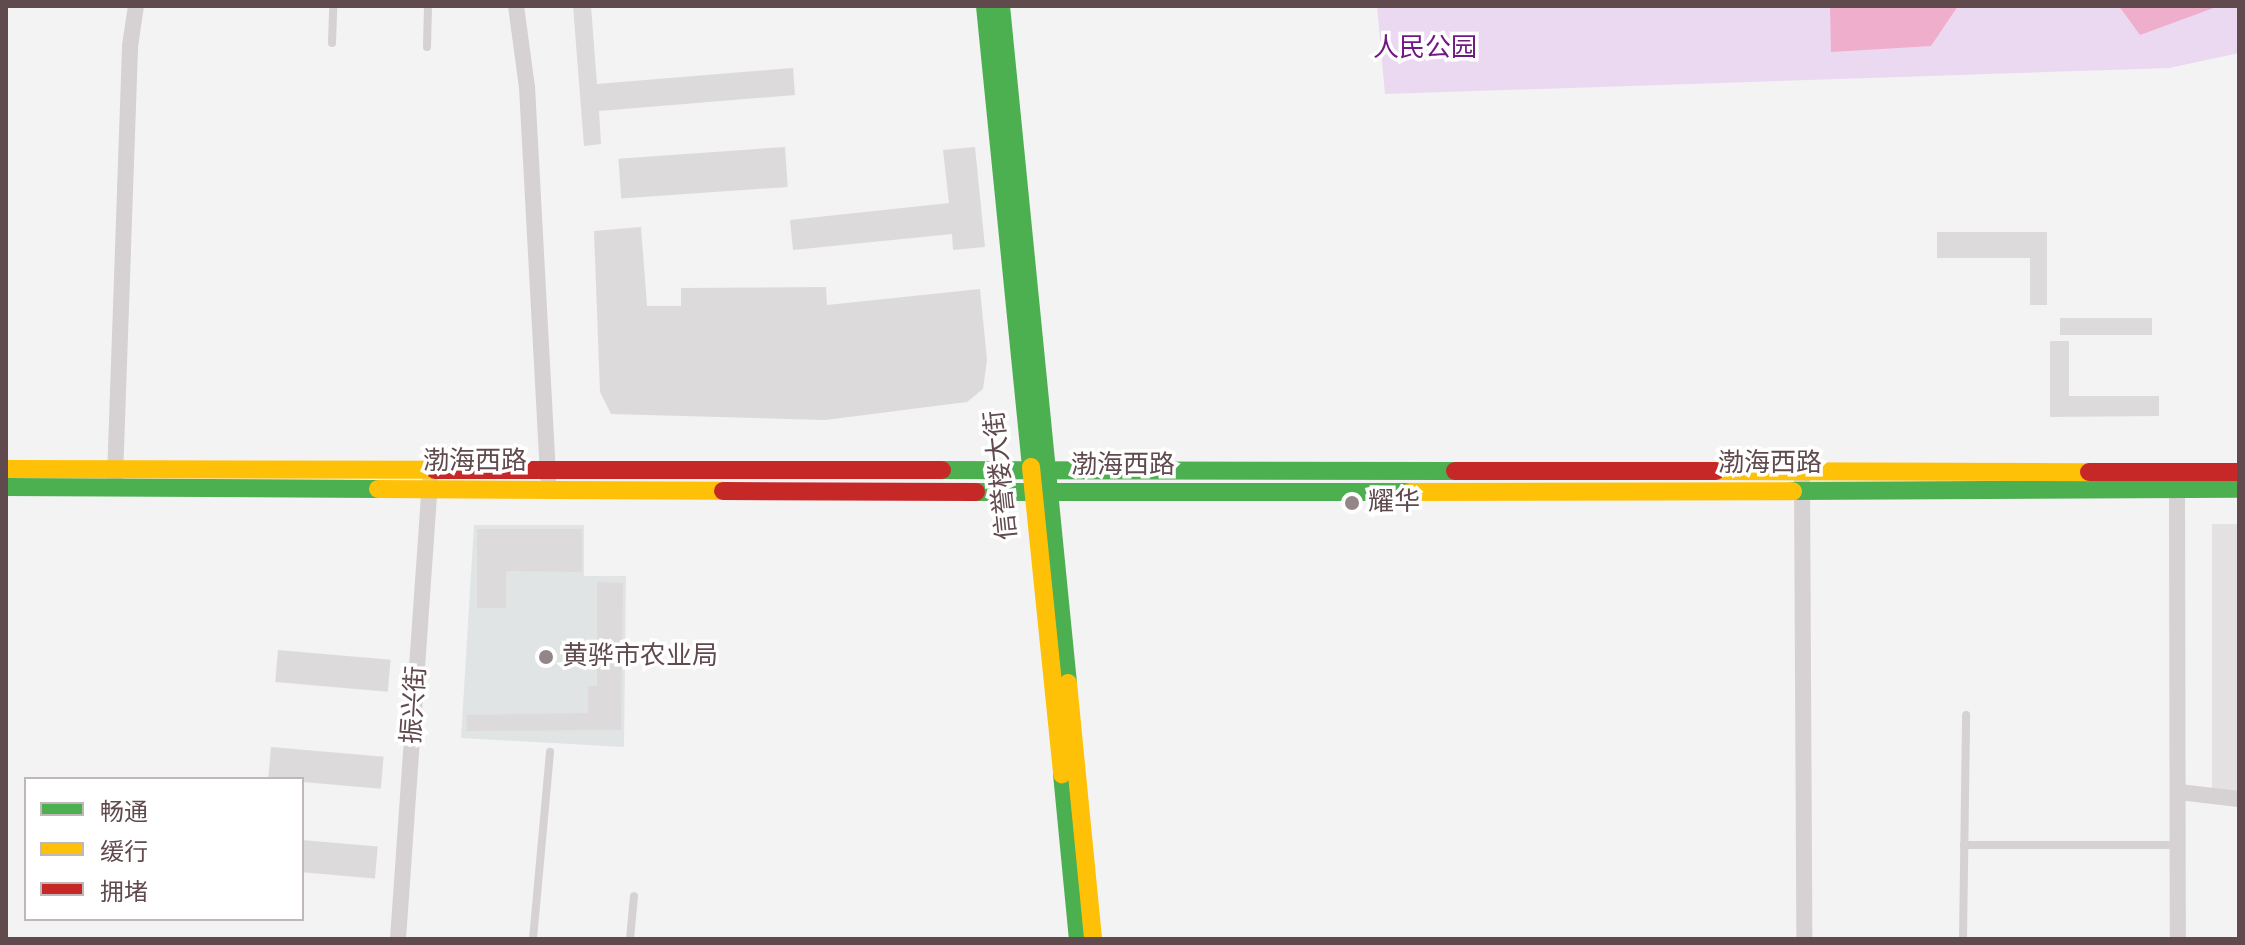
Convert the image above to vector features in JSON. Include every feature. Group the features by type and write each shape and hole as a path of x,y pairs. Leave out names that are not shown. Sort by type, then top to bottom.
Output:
{"main road":[{"name":"信誉楼大街","path":"985,6 1038,492 1078,939"},
{"name":"信誉楼大街","path":"1001,6 1036,473"},
{"name":"渤海西路","path":"6,469 115,478 548,479 1036,473 1802,482"},
{"name":"渤海西路","path":"2177,481 2239,472"},
{"name":"渤海西路","path":"6,487 115,478"},
{"name":"渤海西路","path":"548,479 1038,492 1802,482 2177,481 2239,489"},
{"name":"信誉楼大街","path":"1038,492 1093,939"}],"street":[{"path":"115,478 130,46 136,6"},
{"path":"516,6 527,87 548,479"},
{"name":"振兴街","path":"398,939 430,479"},
{"path":"2177,481 2178,939"},
{"path":"1802,482 1804,939"},
{"path":"2179,792 2239,799"}],"lane":[{"path":"332,43 333,6"},
{"path":"427,47 428,6"},
{"path":"1963,939 1966,715"},
{"path":"533,939 550,752"},
{"path":"1964,845 2179,845"},
{"path":"630,939 634,896"}],"shaded area":[{"path":"1830,6 1958,6 1931,46 1831,52"},
{"path":"2119,6 2219,6 2140,35"},
{"path":"2212,524 2239,524 2239,800 2212,800"},
{"name":"黄骅市农业局","path":"474,525 584,525 584,576 626,576 624,747 461,738"}],"green space":[{"name":"人民公园","path":"1377,6 2239,6 2239,53 2169,68 1385,94"}],"building":[{"path":"573,6 591,6 597,84 793,68 795,95 599,111 601,144 584,146"},
{"path":"785,147 788,187 621,199 618,159"},
{"path":"975,147 985,247 953,250 952,234 793,250 790,220 949,203 943,150"},
{"path":"641,227 647,306 681,306 681,288 826,287 827,305 980,289 987,360 983,389 967,402 825,420 611,414 600,392 594,231"},
{"path":"1937,232 2047,232 2047,305 2030,305 2030,258 1937,258"},
{"path":"2060,318 2152,318 2152,335 2060,335"},
{"path":"2050,341 2069,341 2069,396 2159,396 2159,416 2050,417"},
{"path":"477,529 582,529 582,572 506,571 506,608 477,608"},
{"path":"597,582 623,583 621,730 466,731 467,715 588,713 588,686 597,686"},
{"path":"278,650 391,660 388,692 275,682"},
{"path":"271,747 384,757 381,789 304,782 304,777 268,777"},
{"path":"304,840 378,847 375,879 304,872"}],"traffic: fast":[{"path":"985,6 1031,467"},
{"path":"1001,6 1068,683"},
{"path":"942,470 1455,471"},
{"path":"6,487 378,489"},
{"path":"1793,491 2239,489"},
{"path":"976,492 1410,492"},
{"path":"1062,774 1078,939"}],"traffic: slow":[{"path":"1031,467 1062,774"},
{"path":"6,469 435,470"},
{"path":"1716,471 2089,472"},
{"path":"378,489 723,491"},
{"path":"1410,492 1793,491"},
{"path":"1068,683 1093,939"}],"traffic: jam":[{"path":"435,470 942,470"},
{"path":"1455,471 1716,471"},
{"path":"2089,472 2239,472"},
{"path":"723,491 976,492"}],"place":[{"name":"耀华","path":"1352,503"},
{"name":"黄骅市农业局","path":"546,657"}]}
